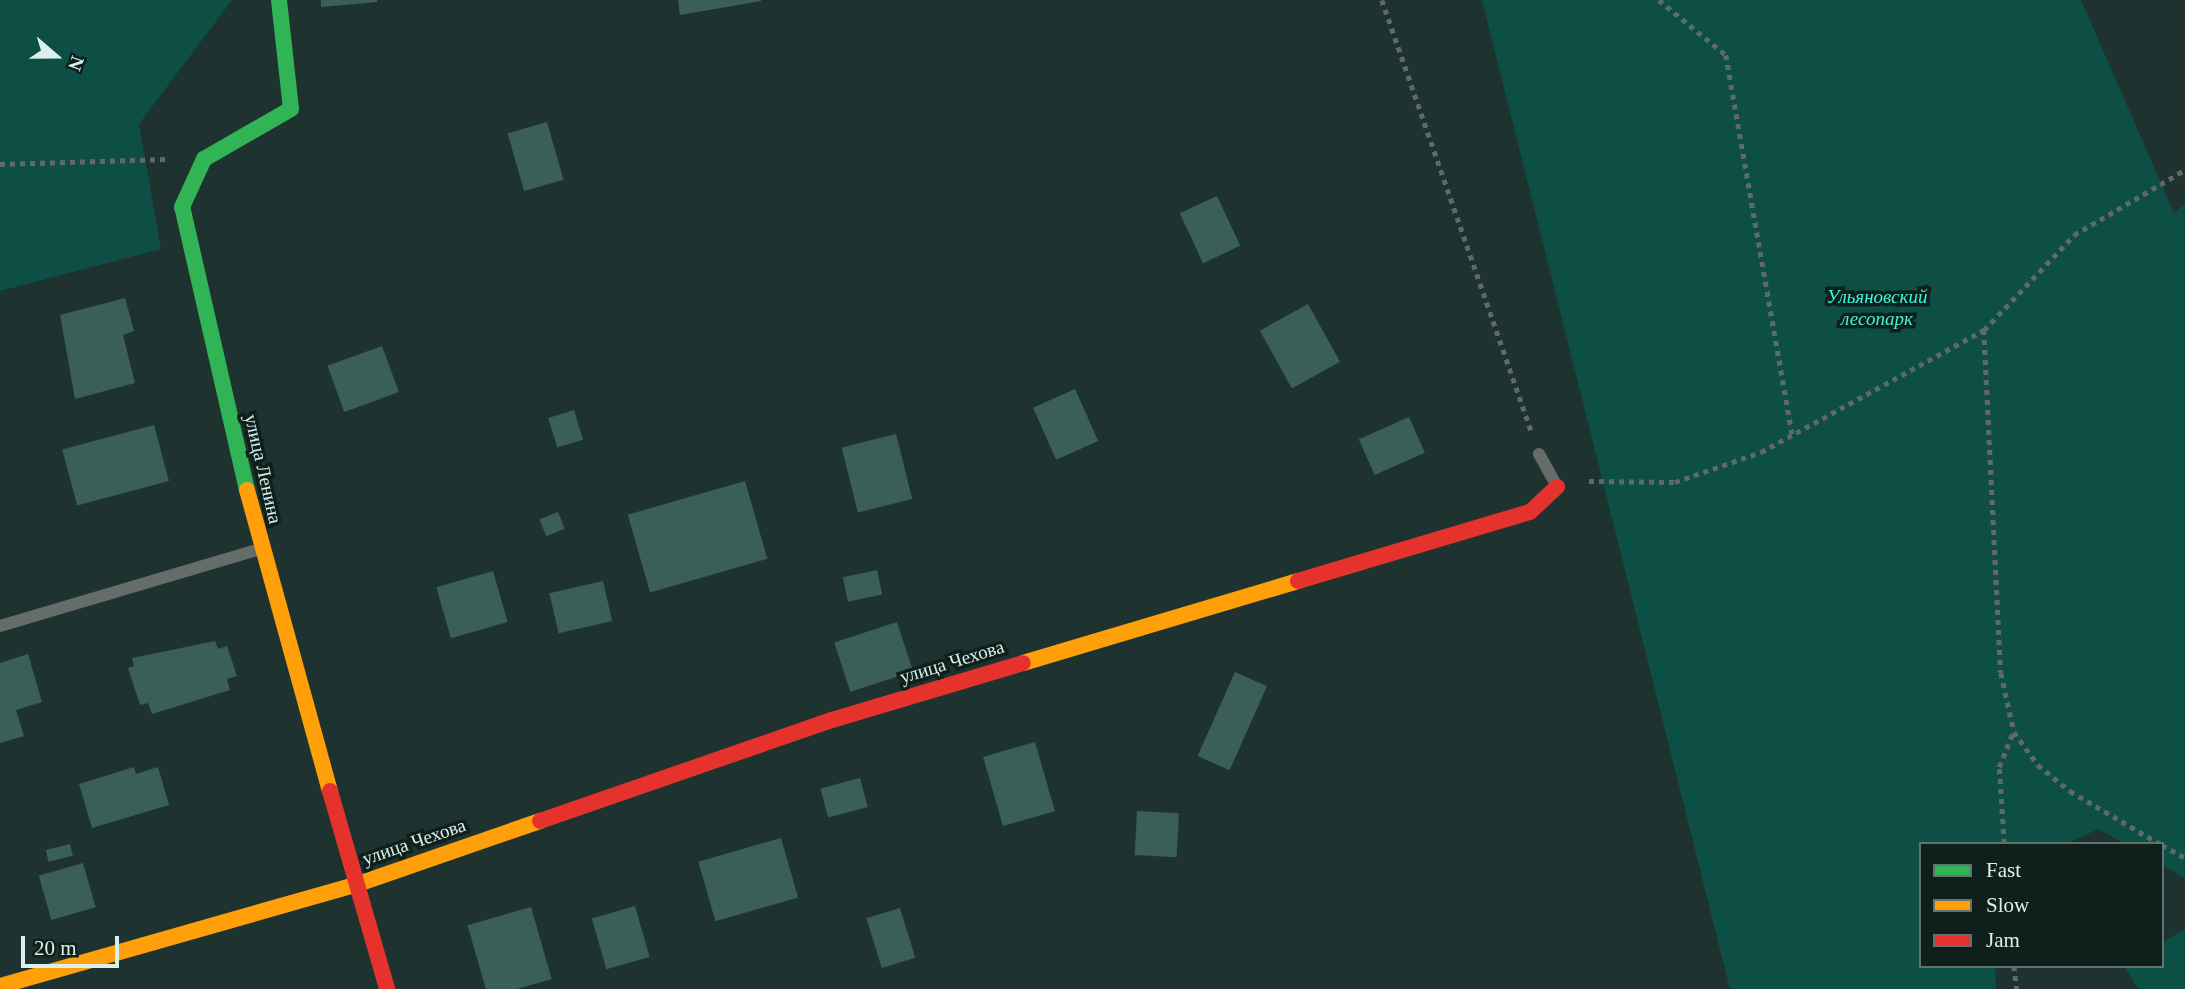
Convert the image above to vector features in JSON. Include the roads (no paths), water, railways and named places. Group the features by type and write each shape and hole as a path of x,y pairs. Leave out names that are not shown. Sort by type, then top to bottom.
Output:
{"street":[{"name":"улица Ленина","path":"279,0 291,108 204,159 182,207 260,549 387,989"},
{"name":"улица Чехова","path":"0,986 358,884 832,720 1530,512 1557,487"}],"lane":[{"path":"1539,454 1557,487"},
{"path":"0,626 260,549"}],"park label":[{"name":"Ульяновский лесопарк","path":"1877,308"}]}
